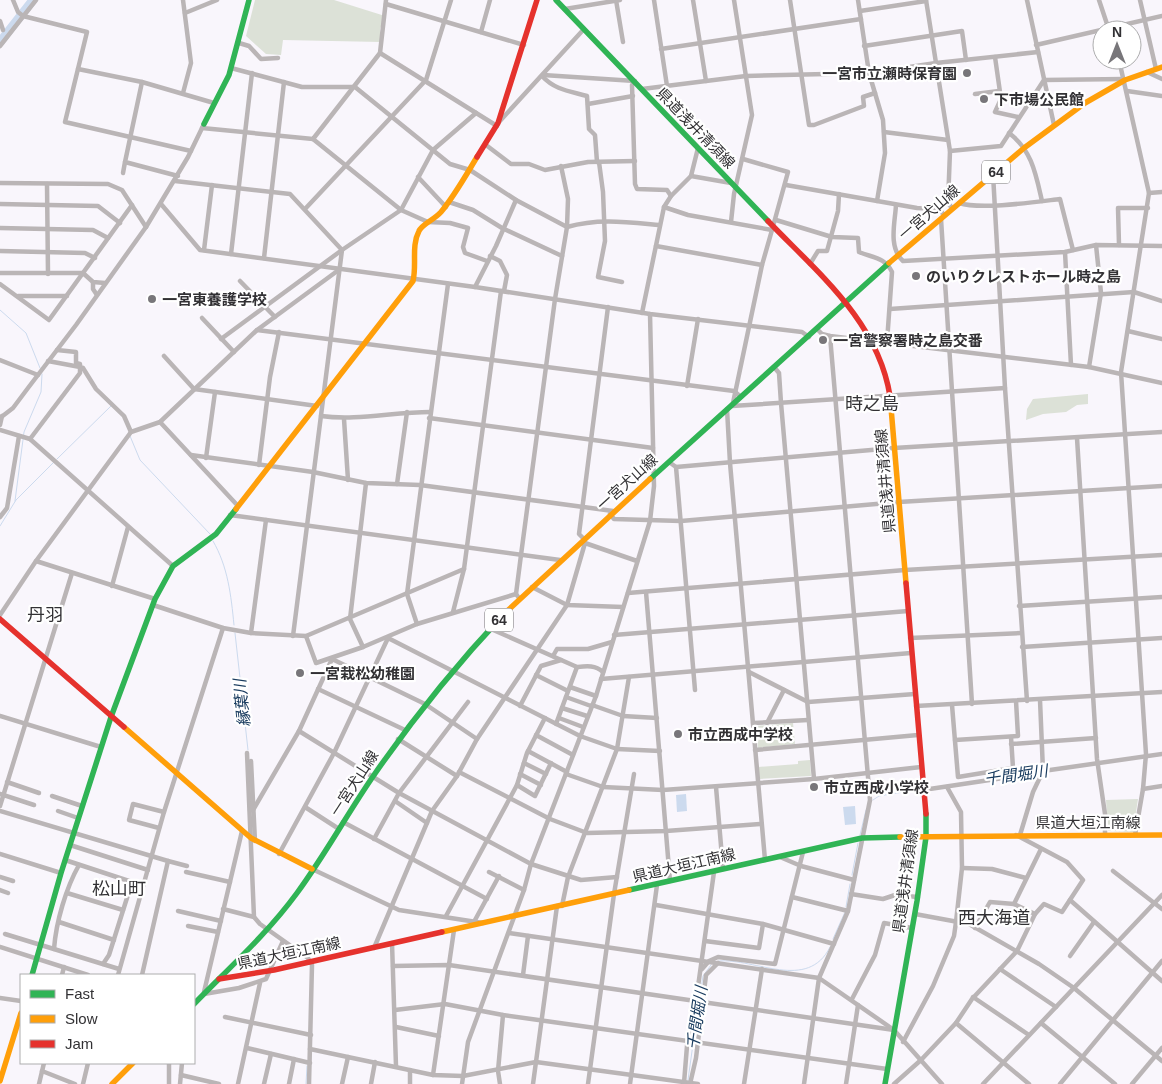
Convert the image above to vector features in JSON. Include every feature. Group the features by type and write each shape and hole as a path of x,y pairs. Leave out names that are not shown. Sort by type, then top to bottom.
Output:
{"main road":[{"path":"203,126 231,68 239,43 248,0"},
{"path":"32,974 60,873 101,747 154,602 173,566 216,534 414,279 416,270 415,242 418,233 428,222 433,221 448,204 498,125 537,0"},
{"name":"県道浅井清須線","path":"556,0 846,302 875,340 886,370 890,394 916,694 926,837 918,896 885,1084"},
{"name":"一宮犬山線","path":"195,1003 267,930 296,893 372,776 424,704 517,596 532,587 560,560 583,542 611,513 942,216 1024,148 1086,103 1124,80 1159,68"},
{"path":"0,617 46,660 253,840 312,869"},
{"name":"県道大垣江南線","path":"219,979 311,962 862,838 926,837 960,834 1162,835"},
{"path":"0,1081 20,1016"},
{"path":"112,1084 132,1064"}],"street":[{"path":"13,0 18,12 23,16 87,32 65,122 131,136 191,152"},
{"path":"0,46 36,0"},
{"path":"183,0 191,63 183,94"},
{"path":"186,13 217,0"},
{"path":"305,210 426,80 451,0"},
{"path":"481,32 490,0"},
{"path":"616,0 623,42"},
{"path":"565,9 620,0"},
{"path":"654,0 667,86"},
{"path":"693,0 706,81"},
{"path":"731,222 734,185 743,159 746,136 750,129 752,115 734,0"},
{"path":"790,0 809,125 864,106 863,97 875,93"},
{"path":"858,0 869,73 884,132 884,162 877,201"},
{"path":"1027,0 1054,125"},
{"path":"1099,0 1105,20"},
{"path":"1140,0 1144,20 1159,68"},
{"path":"860,11 926,1 950,151 948,203 952,208"},
{"path":"313,139 380,53 386,2 524,46"},
{"path":"1144,20 1162,16"},
{"path":"661,48 861,19"},
{"path":"0,21 3,30"},
{"path":"380,53 498,125 584,29"},
{"path":"864,46 962,30 966,60"},
{"path":"1036,45 1092,33"},
{"path":"239,43 249,46 261,59 278,58"},
{"path":"642,89 746,76 869,73 936,63 1038,52"},
{"path":"994,57 1001,99 995,112 1018,118"},
{"path":"231,68 302,86 355,87 450,164 470,170 516,200 567,227 588,221 605,220 659,225"},
{"path":"78,69 142,82 214,103"},
{"path":"1122,70 1149,193 1121,372 1146,755 1143,789 1135,835"},
{"path":"1147,72 1162,79"},
{"path":"231,254 252,73"},
{"path":"543,75 635,81 632,85 635,184 637,189 667,190 671,196"},
{"path":"543,75 552,86 560,90 587,96 589,129 596,135 605,220 606,241 598,277 622,282"},
{"path":"1044,80 1124,80"},
{"path":"950,151 1000,146 1044,80"},
{"path":"123,173 142,82"},
{"path":"264,258 284,82"},
{"path":"1127,91 1162,96"},
{"path":"975,94 999,92"},
{"path":"588,104 633,96"},
{"path":"221,339 342,250 401,210 433,150 476,113"},
{"path":"0,426 1,417 13,408 146,227 178,176 203,126 313,139 401,210 428,222 450,223 468,228 463,247 465,253 500,261 507,275 502,291 464,569 454,612"},
{"path":"884,132 948,140"},
{"path":"1009,133 1024,148 1033,164 1042,201"},
{"path":"486,145 512,164 529,164 545,170 561,166 598,162 635,161"},
{"path":"642,313 664,207 671,196 691,176 698,148"},
{"path":"743,159 788,172 786,185 762,265 730,406 730,463 764,860"},
{"path":"125,162 178,176"},
{"path":"306,636 316,662 332,659 417,624 454,612 517,596 555,299 567,227 568,199 561,166"},
{"path":"993,174 1003,357 1027,701"},
{"path":"691,176 734,185"},
{"path":"418,177 448,204 473,210 502,228 562,256"},
{"path":"174,181 290,194 342,250 293,636"},
{"path":"0,183 108,184 122,190 146,227"},
{"path":"47,184 48,274"},
{"path":"786,185 896,205 939,209 942,216 972,704"},
{"path":"204,250 212,186"},
{"path":"1149,193 1162,192"},
{"path":"810,264 818,251 827,251 832,238 839,194"},
{"path":"959,202 965,205 1060,199 1073,250"},
{"path":"475,287 516,200"},
{"path":"0,204 98,206 120,223"},
{"path":"161,204 200,250 475,287 642,313 802,332 809,337"},
{"path":"0,284 49,320 132,205"},
{"path":"896,205 894,247 897,256 903,261 1065,252 1096,245 1162,246"},
{"path":"664,207 688,215 773,228"},
{"path":"1119,245 1118,208 1148,208"},
{"path":"776,220 832,238 858,238 859,252 883,260 888,264 892,272 887,342"},
{"path":"0,228 92,230 108,238"},
{"path":"1089,367 1101,293 1096,245"},
{"path":"656,246 762,265"},
{"path":"0,251 85,253 95,258"},
{"path":"1065,252 1072,365"},
{"path":"0,617 36,561 131,432 160,422 257,330 340,269"},
{"path":"0,273 83,273 93,282 105,283"},
{"path":"240,281 275,317"},
{"path":"93,282 92,289 97,295"},
{"path":"417,624 407,594 448,284"},
{"path":"890,308 1134,292 1162,301"},
{"path":"17,296 66,296"},
{"path":"374,948 432,812 458,774 477,739 567,604 583,542 579,534 608,307"},
{"path":"462,1084 468,1042 509,933 531,864 596,696 650,521 654,474 650,314"},
{"path":"202,318 234,352"},
{"path":"687,386 698,319"},
{"path":"818,329 822,334 830,336 1089,367 1121,372 1162,383"},
{"path":"257,330 734,391 741,397"},
{"path":"1128,331 1162,339"},
{"path":"259,465 279,332"},
{"path":"804,1084 820,978 848,911 870,800 830,336"},
{"path":"28,438 80,373 80,364 76,363 76,352 57,350"},
{"path":"164,356 194,389 317,406"},
{"path":"0,360 38,375"},
{"path":"48,361 83,368 96,390 124,416 131,432"},
{"path":"774,367 778,373 782,403 814,779"},
{"path":"730,406 890,394 1005,388"},
{"path":"206,458 215,392"},
{"path":"321,416 344,419 407,412 484,425 653,448"},
{"path":"397,484 407,412"},
{"path":"344,419 348,480"},
{"path":"160,422 238,506"},
{"path":"0,430 28,438 173,566"},
{"path":"669,462 676,467 894,448 1162,432"},
{"path":"0,517 6,508 19,436"},
{"path":"1077,438 1097,761 1105,814 1105,834"},
{"path":"191,455 313,472 366,483 420,486 582,507 611,513 614,519 650,521 681,521 899,502 1162,486"},
{"path":"676,467 695,690"},
{"path":"363,647 350,619 366,483"},
{"path":"230,515 560,560"},
{"path":"251,633 266,520"},
{"path":"112,586 128,527"},
{"path":"583,542 637,561"},
{"path":"628,593 905,570 1162,555"},
{"path":"36,561 112,586 223,628 251,633 293,636 306,636 350,619 464,569"},
{"path":"0,806 2,794 8,782 72,574"},
{"path":"532,587 567,604 623,607"},
{"path":"646,592 670,881"},
{"path":"1020,606 1162,597"},
{"path":"614,635 650,634 908,611"},
{"path":"118,974 159,828 223,628"},
{"path":"491,628 577,667 590,665 603,672"},
{"path":"910,638 1021,633"},
{"path":"388,637 580,736 617,749 660,751"},
{"path":"279,854 334,753 388,637"},
{"path":"1022,647 1162,638"},
{"path":"552,656 557,649 588,649 612,642"},
{"path":"601,679 749,670 803,662 912,653"},
{"path":"332,659 424,704 477,739"},
{"path":"252,808 299,731 332,659"},
{"path":"520,706 541,666 561,660"},
{"path":"556,724 577,667"},
{"path":"749,670 808,702 916,694"},
{"path":"536,675 569,689 596,696"},
{"path":"533,1084 560,906 568,877 587,833 617,749 629,677"},
{"path":"318,690 405,730"},
{"path":"767,723 784,690"},
{"path":"916,706 1162,692"},
{"path":"566,697 623,716 657,718"},
{"path":"894,1084 922,1060 956,1023 973,997 1017,951 1035,914 1044,904 1062,912 1083,880 1067,862 1017,834 1043,769 1040,700"},
{"path":"955,740 1018,736 1016,701"},
{"path":"374,839 400,794 468,702"},
{"path":"952,705 958,778 1013,768 1011,737"},
{"path":"562,708 587,716"},
{"path":"0,716 101,747"},
{"path":"446,916 517,785 528,751 545,718"},
{"path":"559,718 583,727"},
{"path":"753,724 808,720"},
{"path":"299,731 400,794 531,864 581,880 617,877"},
{"path":"755,750 918,735"},
{"path":"536,736 573,755"},
{"path":"1011,744 1096,738"},
{"path":"398,740 458,774 510,797 550,819 587,833 666,831 760,824"},
{"path":"528,751 566,773 603,788 663,790 814,779 921,767"},
{"path":"247,753 252,808 254,917"},
{"path":"1043,769 1162,754"},
{"path":"250,778 251,761"},
{"path":"524,763 546,774"},
{"path":"517,785 535,796 551,763"},
{"path":"520,774 541,785"},
{"path":"588,1084 614,894 634,774"},
{"path":"923,788 946,787 1003,778"},
{"path":"8,782 39,793"},
{"path":"716,786 723,869"},
{"path":"1143,789 1162,786"},
{"path":"903,1042 932,986 954,936 962,868 961,812 946,787"},
{"path":"2,794 34,805"},
{"path":"52,796 82,806"},
{"path":"395,802 427,823"},
{"path":"159,828 129,820 133,804 164,812"},
{"path":"305,807 339,829"},
{"path":"0,811 187,866"},
{"path":"58,811 78,818"},
{"path":"343,822 487,900"},
{"path":"242,831 203,994 260,983 266,979 272,970 283,941"},
{"path":"70,845 148,870"},
{"path":"1014,904 1041,849"},
{"path":"509,933 714,962 763,966 775,964 803,852"},
{"path":"0,854 60,873"},
{"path":"780,857 800,866 854,880"},
{"path":"65,860 132,882 109,955 102,964"},
{"path":"142,974 168,861"},
{"path":"54,949 67,893 79,864"},
{"path":"962,868 992,869 1026,878"},
{"path":"312,869 399,910 475,920 484,923"},
{"path":"1112,871 1150,902 1156,903 1162,908"},
{"path":"186,872 230,882"},
{"path":"489,872 524,890"},
{"path":"687,1083 714,872"},
{"path":"475,920 499,876"},
{"path":"0,877 13,881"},
{"path":"630,1084 656,905 657,885"},
{"path":"0,890 8,893"},
{"path":"67,893 123,910"},
{"path":"851,894 883,899 895,895 918,896"},
{"path":"983,1084 1162,895"},
{"path":"792,897 848,911"},
{"path":"1070,900 1162,981"},
{"path":"975,928 990,902 1014,904 1035,914"},
{"path":"656,905 762,924 834,944"},
{"path":"223,909 254,917 267,930 311,962 313,970 309,1084"},
{"path":"178,911 221,921"},
{"path":"915,914 956,922 975,928 1017,951 1074,988 1162,1060"},
{"path":"59,922 114,940"},
{"path":"1070,956 1094,922"},
{"path":"852,999 876,955 884,923 912,928"},
{"path":"705,941 759,948 762,924"},
{"path":"188,926 218,932"},
{"path":"433,1076 445,1004 454,930"},
{"path":"5,934 119,969"},
{"path":"523,975 528,936"},
{"path":"392,944 396,1066"},
{"path":"0,947 85,974"},
{"path":"701,972 724,957 820,978 894,1030 942,1084"},
{"path":"1060,1084 1162,961"},
{"path":"687,1083 699,1001 707,972 714,962"},
{"path":"394,966 449,965 894,1030"},
{"path":"744,1084 763,966"},
{"path":"62,974 64,967"},
{"path":"1000,969 1056,1007"},
{"path":"238,1084 260,983"},
{"path":"973,997 1029,1035"},
{"path":"0,998 20,1001"},
{"path":"395,1010 445,1004 503,1016 887,1070"},
{"path":"846,1084 858,1004"},
{"path":"500,1084 498,1071 503,1016"},
{"path":"225,1017 311,1035"},
{"path":"956,1023 1029,1084"},
{"path":"1041,1023 1115,1084"},
{"path":"396,1027 439,1036"},
{"path":"247,1048 310,1063"},
{"path":"1132,1084 1162,1048"},
{"path":"310,1049 396,1066 433,1076 463,1076 498,1071 536,1062 698,1084"},
{"path":"264,1084 271,1054"},
{"path":"342,1084 348,1057"},
{"path":"289,1084 294,1059"},
{"path":"371,1084 375,1062"},
{"path":"39,1084 44,1064"},
{"path":"82,1084 88,1064"},
{"path":"168,1084 169,1064"},
{"path":"180,1084 182,1064"},
{"path":"410,1070 410,1084"},
{"path":"42,1071 75,1084"},
{"path":"181,1075 219,1084"}],"shaded area":[{"path":"255,0 334,0 385,16 380,29 381,42 283,40 281,55 266,54 246,36"},
{"path":"1088,394 1088,404 1077,405 1066,412 1043,414 1026,420 1027,409 1033,399"},
{"path":"793,723 795,744 758,748 756,726"},
{"path":"810,760 811,776 759,779 758,767 798,764 798,761"},
{"path":"1138,799 1133,832 1108,831 1106,800"}],"water":[{"path":"686,794 687,811 677,812 676,795"},
{"path":"855,806 856,824 845,825 843,807"}],"waterway":[{"path":"0,42 33,0"},
{"path":"0,310 26,333 40,368"},
{"path":"15,501 24,432 41,392 42,374"},
{"path":"57,459 111,406"},
{"name":"縁葉川","path":"130,436 140,460 210,534"},
{"path":"0,526 16,500 54,462"},
{"name":"縁葉川","path":"213,541 225,571 234,625"},
{"name":"縁葉川","path":"235,633 248,750"},
{"name":"千間堀川","path":"1002,776 1042,770"},
{"name":"千間堀川","path":"873,800 879,796 921,789"},
{"name":"千間堀川","path":"860,835 866,810"},
{"name":"千間堀川","path":"852,875 858,843"},
{"name":"千間堀川","path":"846,907 850,884"},
{"name":"千間堀川","path":"833,939 845,912"},
{"name":"千間堀川","path":"719,961 733,961 780,970 795,970 808,968 820,960 830,947"},
{"name":"千間堀川","path":"693,1040 703,976 711,965"},
{"name":"千間堀川","path":"688,1080 693,1044"},
{"name":"縁葉川","path":"306,1084 307,1066"}],"traffic: fast":[{"path":"204,124 229,75 249,0"},
{"path":"556,0 768,221"},
{"path":"650,479 889,263"},
{"path":"32,974 61,873 111,717 155,599 173,566 216,534 236,509"},
{"path":"195,1003 260,937 285,908 307,879 364,790 404,733 469,652 505,613"},
{"path":"885,1084 917,901 926,837 926,814"},
{"path":"629,890 862,838 900,837"}],"traffic: slow":[{"path":"889,263 1024,148 1085,103 1125,80 1162,67"},
{"path":"236,509 413,281 415,243 419,231 438,215 446,205 477,157"},
{"path":"890,396 906,583"},
{"path":"505,613 650,479"},
{"path":"124,727 251,838 312,869"},
{"path":"900,837 1162,835"},
{"path":"442,932 629,890"},
{"path":"0,1081 20,1016"},
{"path":"112,1084 132,1064"}],"traffic: jam":[{"path":"477,157 498,123 537,0"},
{"path":"768,221 825,279 859,321 873,344 883,369 890,396"},
{"path":"906,583 926,814"},
{"path":"0,619 124,727"},
{"path":"219,979 274,970 442,932"}],"place":[{"name":"一宮市立瀬時保育園","path":"967,73"},
{"name":"下市場公民館","path":"984,99"},
{"name":"のいりクレストホール時之島","path":"916,276"},
{"name":"一宮東養護学校","path":"152,299"},
{"name":"一宮警察署時之島交番","path":"823,340"},
{"name":"一宮栽松幼稚園","path":"300,673"},
{"name":"市立西成中学校","path":"678,734"},
{"name":"市立西成小学校","path":"814,787"}],"district":[{"name":"時之島","path":"872,404"},
{"name":"丹羽","path":"45,615"},
{"name":"松山町","path":"119,889"},
{"name":"西大海道","path":"994,918"}]}
